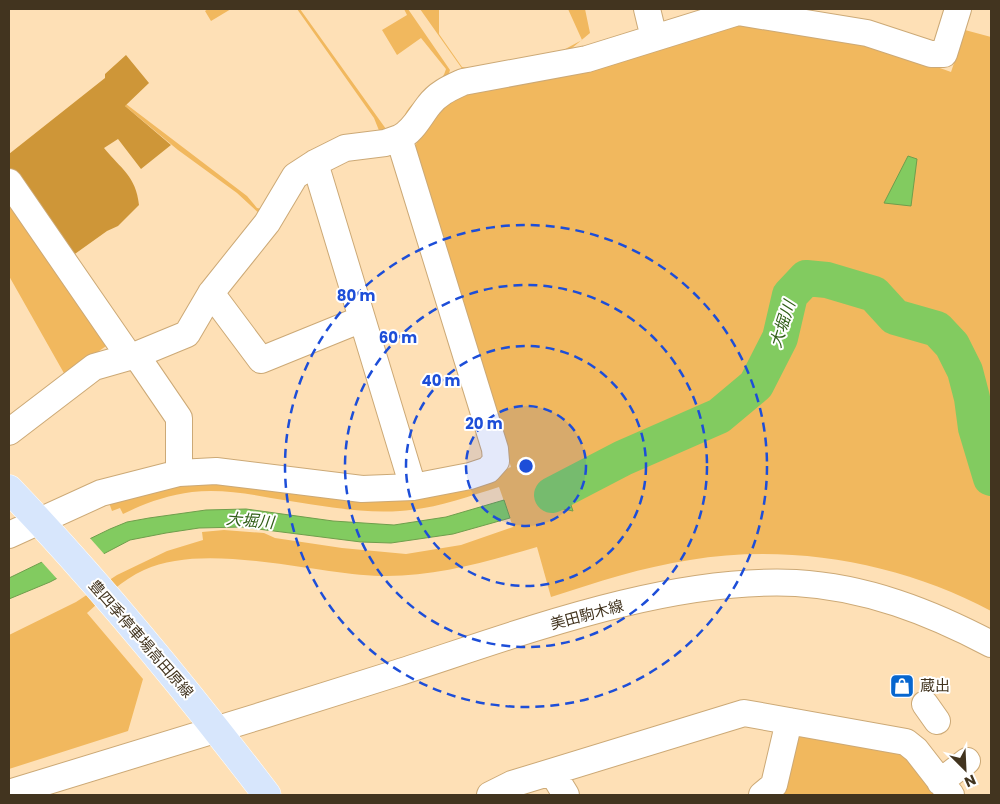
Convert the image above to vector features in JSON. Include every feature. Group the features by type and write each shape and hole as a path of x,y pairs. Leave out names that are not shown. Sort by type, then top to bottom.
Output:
{"main road":[{"name":"豊四季停車場高田原線","path":"9,489 46,528 218,730 267,795"}],"street":[{"path":"647,9 654,38"},
{"path":"9,432 94,367 187,334 212,292 267,223 295,176 315,163 345,148 385,143 400,138 410,131 430,103 444,90 463,82 587,59 738,12 867,33 931,54 944,54 958,9"},
{"path":"9,535 46,528 101,493 179,473 216,471 362,489 413,487 470,476 488,470 496,462 496,449 400,138"},
{"path":"315,163 413,487"},
{"path":"9,182 179,418 179,473"},
{"path":"212,292 261,360 362,319"},
{"name":"美田駒木線","path":"9,793 218,730 561,620 707,586 762,583 841,587 921,610 991,644"},
{"path":"490,795 512,784 744,713 906,742 916,750 945,789 966,761"},
{"path":"762,795 774,785 789,721"},
{"path":"552,772 566,795"}],"shaded area":[{"path":"208,9 231,9 211,21 205,11"},
{"path":"297,9 300,9 386,129 380,133 374,118"},
{"path":"404,9 408,9 450,70 448,76 402,126 404,116 409,108 437,84 446,69 421,38 397,55 382,30 407,15"},
{"path":"420,9 439,9 439,34 462,67 470,68 556,54 581,41 556,56 463,70"},
{"path":"568,9 585,9 590,33 582,40"},
{"path":"733,22 862,40 951,72 965,30 991,37 991,611 956,594 920,580 883,569 845,561 806,556 728,555 690,560 637,571 551,597 537,547 460,568 401,576 354,574 260,561 228,559 198,558 169,562 144,570 128,579 87,613 143,679 128,731 9,769 9,635 76,602 117,575 167,551 203,540 202,532 224,530 264,533 275,538 342,548 406,554 461,545 513,527 499,487 438,505 413,510 384,512 335,508 222,491 192,492 165,497 123,514 120,508 112,511 108,500 172,484 493,475 511,467 413,153 416,144 425,128 437,114 459,97"},
{"path":"126,55 149,83 125,106 171,145 141,169 118,139 104,148 131,180 135,187 139,205 118,226 107,231 72,256 9,167 9,154 105,78 105,74"},
{"path":"126,104 247,196 257,208 262,209 262,216 237,193 178,150 125,106"},
{"path":"9,198 109,344 65,375 9,276"},
{"path":"796,735 898,749 939,795 779,795"}],"water":[{"path":"908,156 917,159 911,206 884,203"},
{"path":"560,473 573,511 554,507 547,487"},
{"path":"504,500 510,518 453,534 391,543 361,542 242,527 199,528 130,540 50,582 9,599 9,578 127,522 206,510 246,509 333,521 394,525 446,517"}],"pier":[{"path":"89,537 105,555 58,580 40,560"}],"waterway":[{"name":"大堀川","path":"552,495 623,458 719,416 756,385 780,338 790,295 806,278 827,280 874,294 895,317 937,329 952,345 965,371 972,398 976,428 991,478"}],"place":[{"name":"蔵出","path":"902,686"}]}
